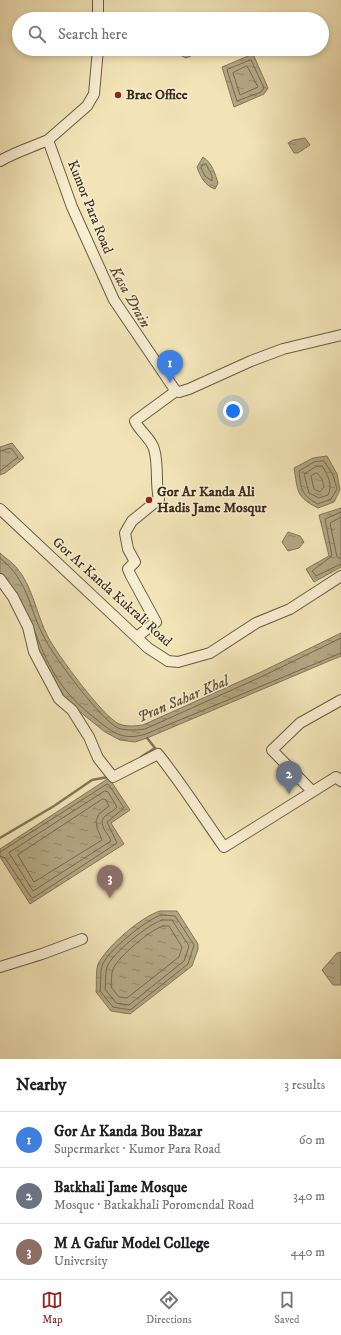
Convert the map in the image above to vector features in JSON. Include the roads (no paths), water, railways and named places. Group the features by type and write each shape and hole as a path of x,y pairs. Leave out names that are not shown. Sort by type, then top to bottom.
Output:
{"street":[{"path":"98,0 98,12"},
{"path":"0,161 11,154 22,152 48,140 87,106 94,94 97,56"},
{"name":"Kumor Para Road","path":"48,140 72,207 114,300 148,353 176,391"},
{"path":"138,636 156,622 130,574 128,568 135,562 128,549 124,533 132,521 158,499 156,472 157,459 154,447 136,421 176,391 179,392 189,389 251,361 283,349 341,335"},
{"name":"Gor Ar Kanda Kukrali Road","path":"0,509 138,636 148,648 168,661 178,662 200,656 223,646 256,623 290,609 341,576"},
{"path":"0,579 13,596 28,627 34,652 59,699 72,710 95,748 98,758 113,777 158,754 187,791 190,800 224,847 336,777 341,781"},
{"path":"312,791 272,750 300,723 341,700"},
{"path":"0,967 42,954 82,939"}],"water":[{"path":"248,56 254,56 268,88 264,94 234,107 222,67"},
{"path":"305,138 310,145 298,153 294,153 288,143 293,140"},
{"path":"203,157 209,162 214,172 218,183 215,189 208,186 198,170 197,167"},
{"path":"12,443 24,458 5,473 0,475 0,447"},
{"path":"327,456 337,474 340,490 334,502 318,508 302,497 299,493 294,468 313,458"},
{"path":"341,508 341,567 314,582 306,569 329,556 319,515"},
{"path":"288,532 300,536 304,542 299,548 288,551 282,542"},
{"path":"0,553 14,565 22,575 48,637 61,657 102,710 122,725 143,725 261,672 341,633 341,656 147,738 135,742 120,740 105,732 74,707 64,696 41,660 0,578"},
{"path":"109,778 130,810 111,823 124,844 30,904 0,857 0,849"},
{"path":"160,911 177,911 198,944 198,949 192,966 130,1014 111,1011 96,992 99,962 110,947 126,932 152,914"},
{"path":"341,952 341,985 333,985 322,970 337,953"}],"waterway":[{"path":"141,757 155,748 147,738"},
{"path":"0,838 54,806 92,780 108,777"}],"place":[{"name":"Brac Office","path":"118,95"},
{"name":"Gor Ar Kanda Bou Bazar","path":"170,383"},
{"name":"Gor Ar Kanda Ali Hadis Jame Mosqur","path":"149,500"},
{"name":"Batkhali Jame Mosque","path":"289,794"},
{"name":"M A Gafur Model College","path":"110,898"}],"water label":[{"name":"Kasa Drain","path":"130,297"},
{"name":"Pran Sahar Khal","path":"183,699"}]}
